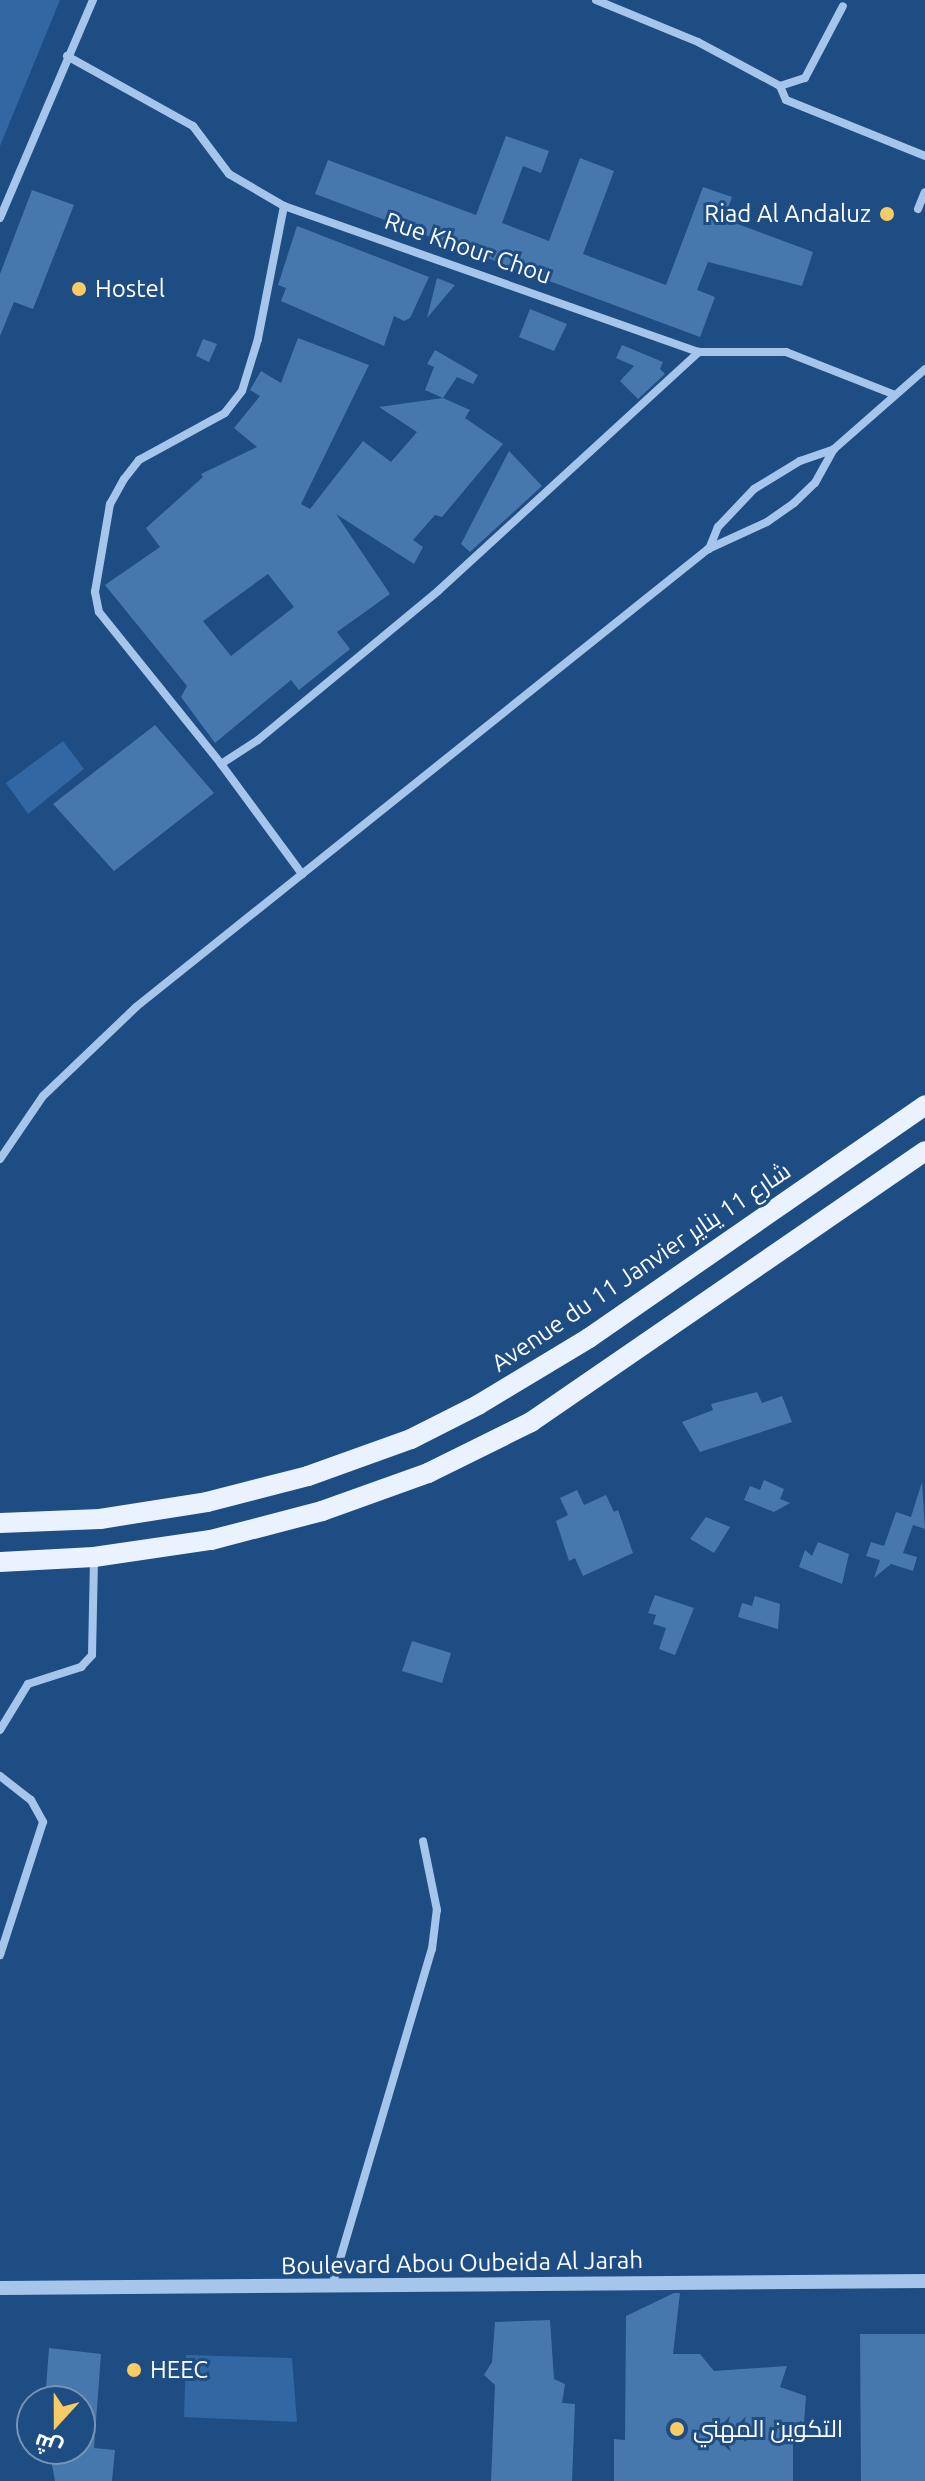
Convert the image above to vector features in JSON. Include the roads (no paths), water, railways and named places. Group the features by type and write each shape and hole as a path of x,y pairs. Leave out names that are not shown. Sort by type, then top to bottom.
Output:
{"main road":[{"name":"Avenue du 11 Janvier شارع 11 يناير","path":"0,1523 100,1519 207,1502 308,1476 411,1439 556,1360 925,1105"},
{"path":"0,1562 94,1557 211,1540 289,1521 387,1490 459,1459 586,1386 925,1151"}],"street":[{"path":"0,218 93,0"},
{"path":"596,0 698,42 780,86 786,100 925,156"},
{"path":"780,86 805,78 843,6"},
{"name":"Rue Khour Chou","path":"67,56 193,126 235,180 284,206 699,352 786,352 895,395"},
{"path":"918,209 925,192"},
{"path":"284,206 242,391 225,413 139,460 124,479 110,504 95,592 99,612 221,764 302,874"},
{"path":"221,764 258,740 438,591 699,352"},
{"path":"0,1159 64,1072 136,1007 708,549 767,522 794,503 815,483 834,449 925,369"},
{"path":"708,549 718,527 754,489 800,461 834,449"},
{"path":"0,1730 28,1684 81,1667 92,1655 94,1557"},
{"path":"0,1776 31,1800 43,1822 0,1955"},
{"path":"332,2286 432,1949 437,1910 423,1841"},
{"name":"Boulevard Abou Oubeida Al Jarah","path":"0,2288 925,2281"}],"place":[{"name":"Riad Al Andaluz","path":"887,214"},
{"name":"Hostel","path":"79,289"},
{"name":"HEEC","path":"134,2370"},
{"name":"التكوين المهني","path":"677,2429"}]}
